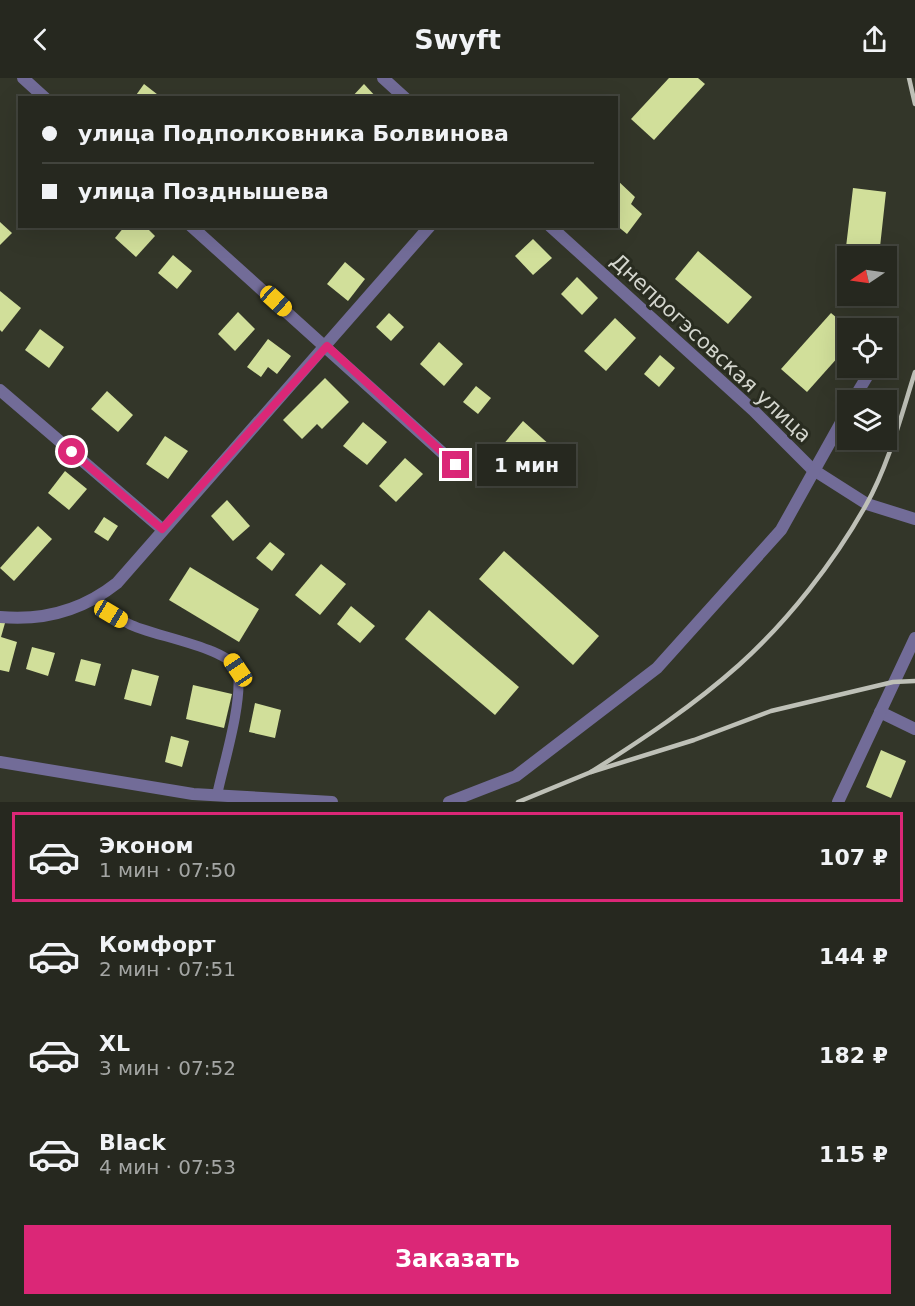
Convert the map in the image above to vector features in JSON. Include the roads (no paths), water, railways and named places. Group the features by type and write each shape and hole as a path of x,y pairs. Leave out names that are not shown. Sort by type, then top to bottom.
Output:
{"street":[{"path":"23,78 43,96"},
{"path":"383,78 403,96"},
{"path":"193,228 327,346 456,465"},
{"path":"0,617 27,620 69,610 97,599 117,582 327,346 428,228"},
{"name":"Днепрогэсовская улица","path":"552,228 753,410 812,469 867,504 915,519"},
{"path":"0,390 162,529"},
{"path":"449,802 516,776 657,668 781,530 812,469 837,428"},
{"path":"838,802 915,638"},
{"path":"880,712 915,729"},
{"path":"0,762 193,794 332,802"}],"lane":[{"path":"97,599 111,614 131,625 231,659 238,670 239,689 218,795"}],"railway":[{"path":"909,78 915,104"},
{"path":"591,772 667,722 722,680 757,648 809,590 840,548 874,489 894,440 915,372"},
{"path":"518,802 591,772 694,740 771,711 893,682 915,681"}]}
